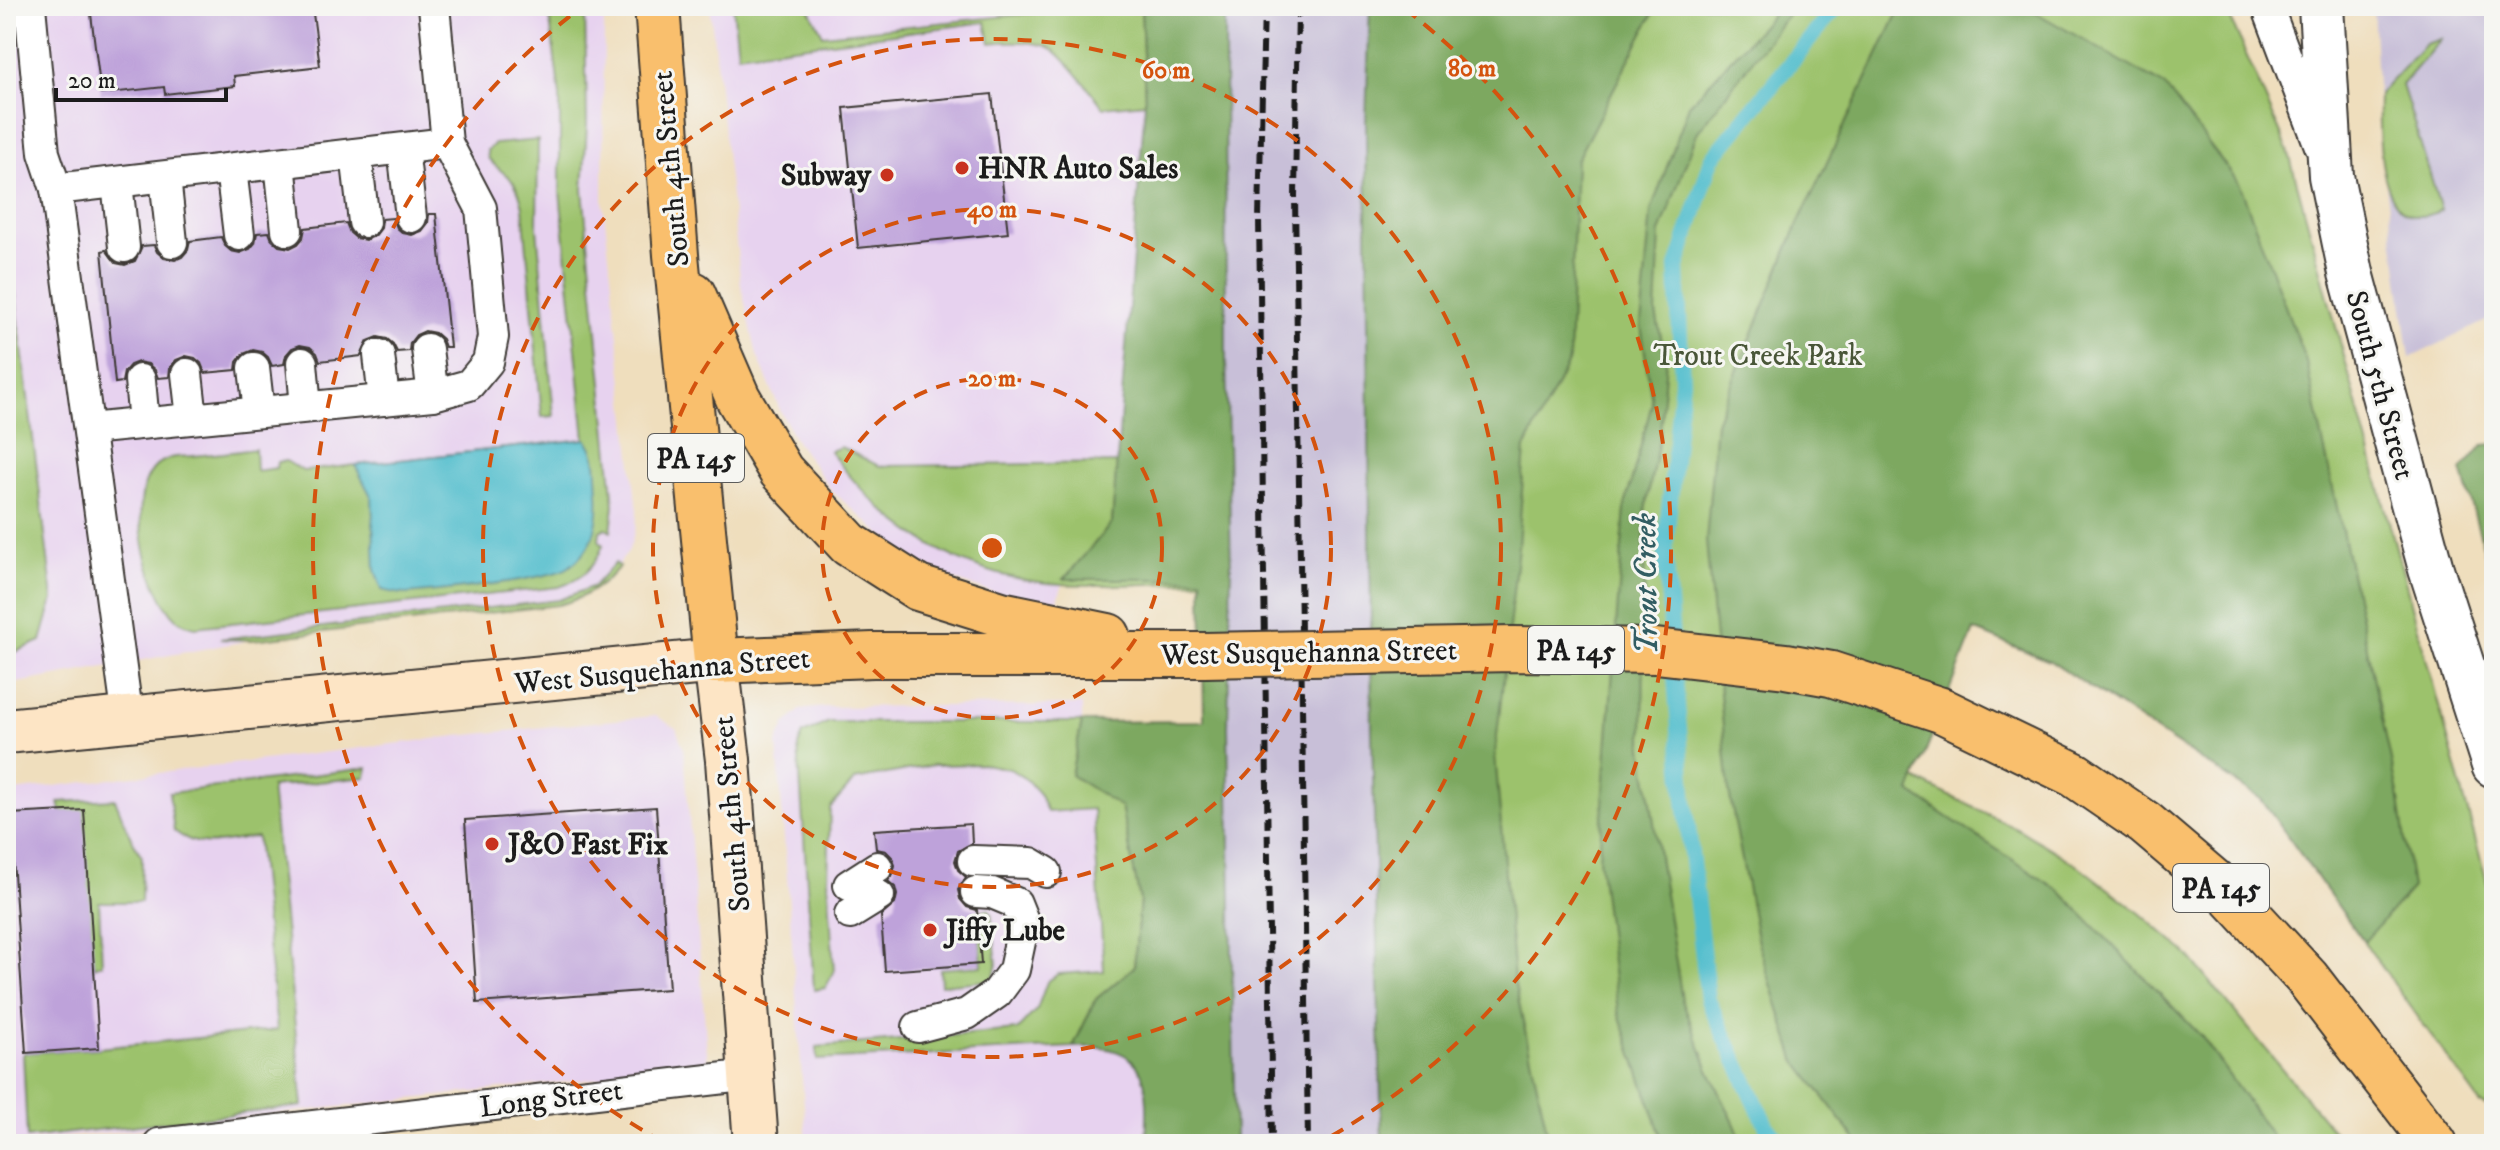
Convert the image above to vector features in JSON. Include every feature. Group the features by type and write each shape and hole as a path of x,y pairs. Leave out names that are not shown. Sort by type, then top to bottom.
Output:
{"main road":[{"name":"South 4th Street","path":"657,6 676,255 728,760 756,1144"},
{"path":"676,255 738,398 781,471 849,544 918,588 1001,614 1204,655"},
{"name":"West Susquehanna Street","path":"6,731 716,661 873,655 1204,655 1513,649 1656,651 1786,666 1831,674 1941,710 2075,775 2145,823 2231,896 2307,978 2435,1144"}],"street":[{"path":"2321,6 2331,176"},
{"name":"South 5th Street","path":"2331,176 2355,288 2431,569 2494,765"}],"lane":[{"path":"30,6 44,153 56,189 128,720"},
{"path":"89,429 433,395 469,385 488,362 493,337 481,208 447,143 434,6"},
{"name":"South 5th Street","path":"2267,6 2331,176"},
{"path":"56,189 447,143"},
{"path":"403,149 411,217"},
{"path":"356,154 364,222"},
{"path":"280,163 287,230"},
{"path":"231,169 239,235"},
{"path":"165,177 172,242"},
{"path":"117,183 124,247"},
{"path":"427,349 433,395"},
{"path":"379,355 384,400"},
{"path":"302,363 306,407"},
{"path":"254,368 259,412"},
{"path":"187,374 192,418"},
{"path":"140,380 144,423"},
{"path":"973,861 1031,863 1046,872"},
{"path":"850,899 878,882"},
{"path":"918,1027 967,1014 997,993 1014,970 1024,923 1016,903 992,893 976,892"},
{"name":"Long Street","path":"159,1144 356,1132 751,1075"}],"shaded area":[{"path":"6,6 604,6 603,201 637,511 629,550 606,582 577,600 252,640 6,685"},
{"path":"710,6 1141,6 1145,103 1112,523 1064,579 1058,600 1007,597 941,576 902,553 832,491 796,441 757,355 741,286"},
{"path":"1225,6 1370,6 1366,122 1372,735 1382,1144 1235,1144 1228,727 1231,568 1226,358"},
{"path":"2373,6 2494,6 2494,317 2410,358 2380,142"},
{"path":"1082,705 1082,722 1071,775 1121,806 1134,967 1096,1000 1074,1047 1126,1053 1142,1071 1148,1098 1146,1144 807,1144 777,743 785,725 800,710 825,707"},
{"path":"656,716 676,728 684,750 708,1066 14,1143 6,1037 6,792 457,736"}],"green space":[{"path":"548,6 585,6 587,124 583,190 614,505 611,531 606,528 600,531 599,540 603,545 596,560 580,577 559,587 195,627 178,620 156,586 142,536 144,488 153,470 168,459 255,449 256,471 276,468 277,462 286,461 303,471 585,439 560,192 560,96"},
{"path":"733,6 808,6 823,35 1103,6 1141,6 1145,103 1103,107 1053,50 1026,42 990,43 986,22 738,54"},
{"path":"1141,6 1225,6 1226,358 1231,568 1228,727 1235,1144 1146,1144 1147,1101 1140,1070 1131,1059 1118,1052 1073,1047 1096,999 1134,967 1140,900 1121,807 1071,775 1082,722 1204,721 1202,579 1064,579 1112,523 1145,103"},
{"path":"1370,6 1657,6 1576,161 1569,361 1525,448 1518,547 1495,754 1514,980 1550,1144 1382,1144 1372,735 1366,122"},
{"name":"Trout Creek Park","path":"1518,6 2230,6 2227,11 2288,150 2494,908 2494,1110 2480,1103 2261,799 2050,661 1974,630 1915,779 2018,829 2080,867 2141,914 2188,955 2344,1144 1448,1144"},
{"path":"1780,6 1794,6 1697,133 1660,233 1656,313 1666,361 1660,434 1645,511 1643,748 1682,1000 1709,1070 1744,1144 1664,1144 1618,1011 1599,859 1625,506 1652,403 1641,325 1651,211 1689,105"},
{"path":"1901,6 2024,6 2165,86 2240,185 2306,362 2398,793 2412,888 2364,942 2261,799 2050,661 1974,630 1910,792 2060,891 2202,1037 2277,1144 1859,1144 1795,1059 1758,943 1729,792 1706,541 1716,422 1797,226"},
{"path":"2441,39 2402,85 2441,210 2420,216 2404,211 2393,198 2385,179 2379,133 2379,94 2425,44"},
{"path":"538,140 537,227 554,416 542,417 523,207 517,188 488,158 487,150 495,144"},
{"path":"6,246 11,260 53,599 41,641 6,656"},
{"path":"2494,444 2494,586 2462,470 2483,445"},
{"path":"841,447 879,466 1117,463 1112,523 1065,579 1203,578 1202,582 1061,584 992,572 930,545 876,504 830,451"},
{"path":"615,563 619,567 606,581 584,596 558,605 252,640 220,639 559,600 594,586"},
{"path":"829,722 1082,722 1071,775 1121,806 1140,900 1134,967 1096,1000 1073,1047 817,1060 817,1047 1017,1030 1037,1009 1047,982 1058,974 1104,971 1093,809 1047,812 1040,795 1027,780 1010,769 984,764 934,765 855,780 830,808 828,878 834,972 825,988 814,990 798,746 803,734"},
{"path":"368,768 366,777 271,787 303,1106 27,1138 23,1053 277,1030 257,837 214,843 185,838 174,831 169,793"},
{"path":"115,799 142,857 141,902 99,902 102,964 94,967 59,802"},
{"path":"988,909 991,912 997,964 993,980 941,985 940,969 982,966 978,911"}],"water":[{"path":"586,439 596,464 597,524 585,551 569,567 541,576 465,588 406,594 382,590 375,570 372,498 355,465"}],"building":[{"path":"90,6 312,6 320,66 234,76 235,86 165,94 164,87 101,94"},
{"path":"992,94 1008,233 858,248 844,108"},
{"path":"429,214 436,214 450,347 445,347 435,333 425,331 416,335 409,351 397,352 387,339 378,337 368,341 361,356 320,361 310,347 300,345 286,355 284,364 272,366 268,357 253,350 243,354 236,370 205,373 201,363 186,356 176,360 170,368 169,377 158,378 148,364 138,362 124,372 122,382 115,383 102,251 106,250 116,263 125,265 135,261 142,246 154,245 164,258 175,260 188,250 190,241 221,237 225,246 240,253 250,249 257,233 269,232 279,246 290,248 303,238 305,228 346,223 350,233 365,240 375,236 381,228 382,219 393,218 397,228 412,235 422,231 428,223"},
{"path":"656,807 669,989 477,1003 465,820"},
{"path":"84,810 99,1048 26,1053 10,814"},
{"name":"Jiffy Lube","path":"971,824 972,843 958,851 955,861 958,870 966,877 958,890 960,899 967,907 977,910 981,964 885,971 881,916 895,904 895,887 888,881 895,865 886,851 876,849 874,830"}],"waterway":[{"name":"Trout Creek","path":"1783,1144 1767,1127 1708,1000 1684,792 1665,550 1682,381 1677,267 1712,159 1837,6"}],"railway":[{"path":"1264,6 1259,219 1272,1144"},
{"path":"1298,6 1295,196 1308,1144"}],"place":[{"name":"HNR Auto Sales","path":"962,168"},
{"name":"Subway","path":"887,175"},
{"name":"J&O Fast Fix","path":"492,844"},
{"name":"Jiffy Lube","path":"930,930"}]}
